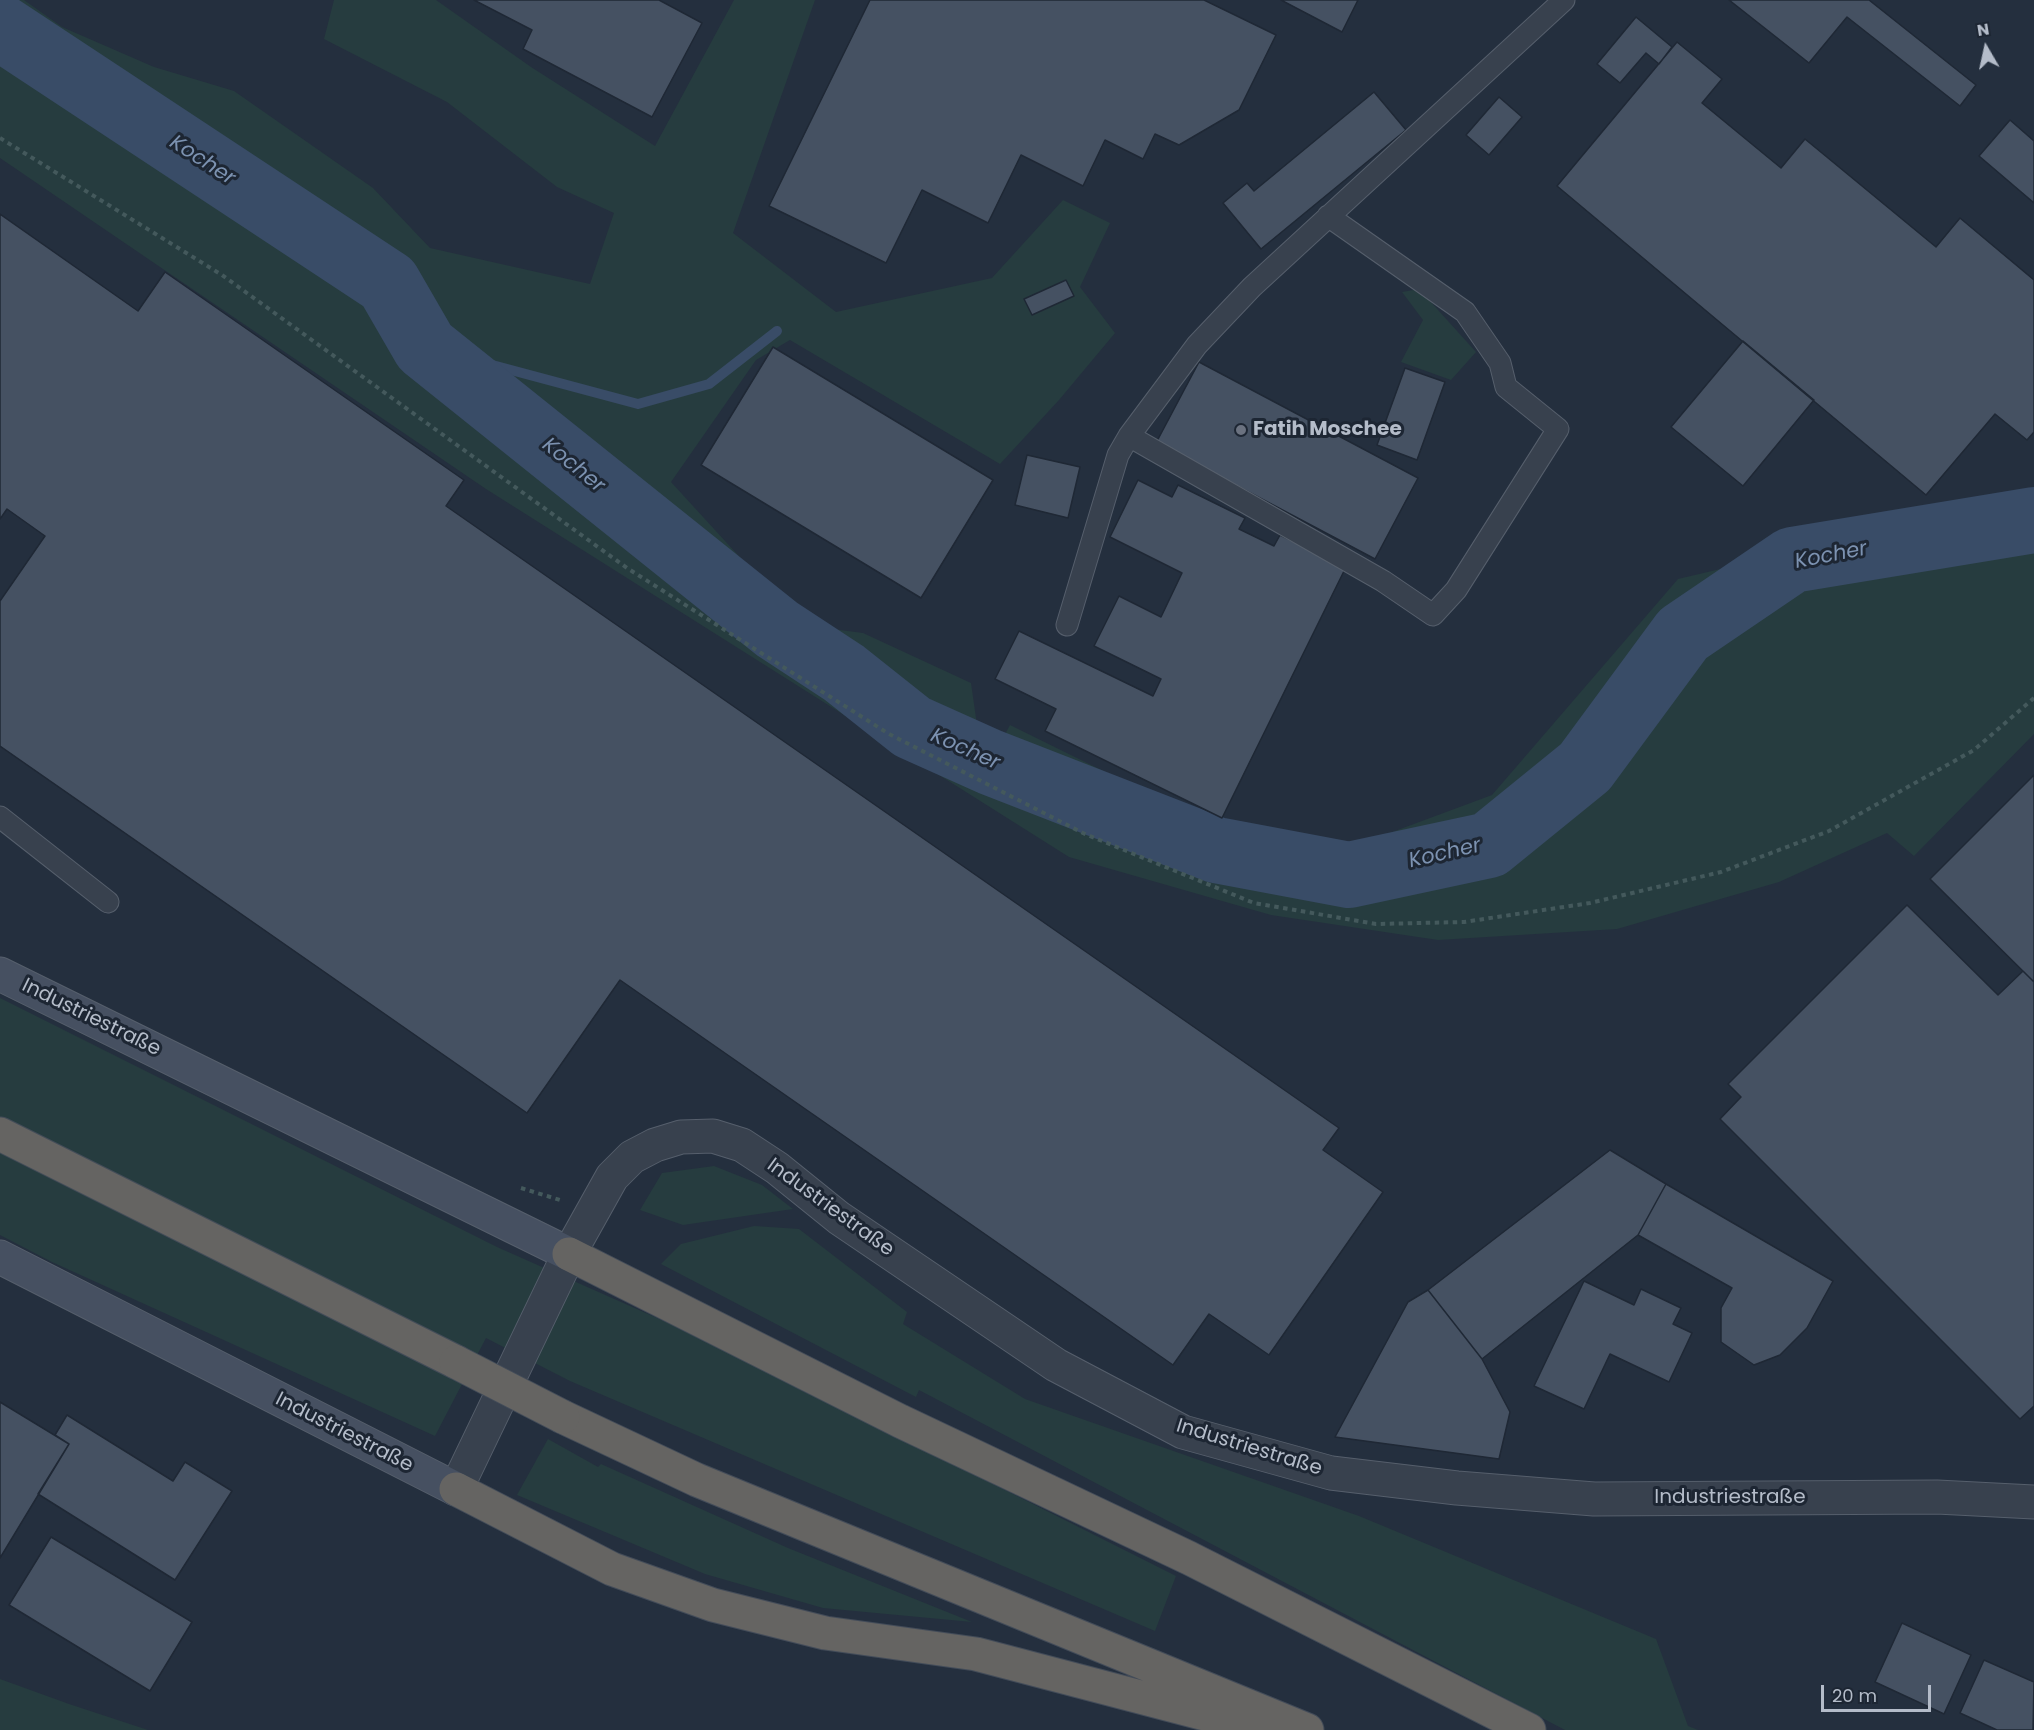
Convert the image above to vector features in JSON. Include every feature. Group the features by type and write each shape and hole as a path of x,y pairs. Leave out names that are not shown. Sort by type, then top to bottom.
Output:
{"highway":[{"path":"0,1134 563,1417 697,1480 1307,1730"},
{"path":"569,1254 900,1421 1200,1563 1529,1730"},
{"path":"456,1489 612,1569 713,1605 825,1633 976,1654 1266,1730"}],"main road":[{"name":"Industriestraße","path":"0,974 569,1254"},
{"name":"Industriestraße","path":"0,1257 456,1489"}],"street":[{"name":"Industriestraße","path":"456,1489 569,1254 612,1177 632,1157 681,1137 713,1136 742,1145 777,1168 839,1218 1056,1365 1183,1432 1319,1470 1458,1488 1594,1499 1937,1497 2034,1502"}],"lane":[{"path":"1067,625 1119,455 1129,436 1197,345 1252,287 1564,0"},
{"path":"1129,436 1383,580 1432,615 1456,590 1558,429 1506,387 1500,363 1465,312 1328,216"},
{"path":"0,817 108,902"}],"path":[{"path":"0,138 222,275 627,568 889,734 1085,834 1254,903 1376,924 1464,922 1590,903 1721,872 1829,831 1974,750 2034,698"}],"green space":[{"path":"0,0 24,0 62,27 154,67 234,91 373,188 430,248 590,284 614,213 557,187 447,102 324,39 334,0 436,0 531,67 655,146 734,0 815,0 733,233 836,312 992,278 1063,200 1110,223 1080,287 1115,333 1059,400 1000,464 790,340 756,360 671,482 802,625 863,633 971,683 983,767 986,769 1010,725 1298,867 1492,795 1678,579 2034,495 2034,734 1914,856 1887,833 1779,882 1617,929 1438,940 1271,915 1069,857 486,489 0,158"},
{"path":"1419,289 1476,352 1451,380 1401,362 1423,320 1402,292"},
{"path":"0,998 497,1247 709,1341 1176,1576 1155,1631 570,1381 486,1338 435,1436 52,1262 0,1235"},
{"path":"714,1166 762,1185 793,1209 683,1225 640,1210 662,1173"},
{"path":"754,1226 799,1229 907,1312 903,1324 1025,1399 1359,1516 1656,1639 1688,1726 1698,1730 1565,1730 919,1390 916,1397 661,1264 681,1244"},
{"path":"548,1439 598,1467 601,1464 788,1548 972,1622 823,1608 705,1574 517,1495"},
{"path":"0,1679 69,1704 148,1730 0,1730"}],"building":[{"path":"474,0 659,0 702,23 652,117 523,49 532,30"},
{"path":"870,0 1204,0 1276,35 1239,110 1179,145 1155,134 1143,159 1105,140 1083,186 1021,155 988,223 922,190 886,263 769,206"},
{"path":"1281,0 1358,0 1342,32"},
{"path":"1729,0 1869,0 1976,85 1960,106 1847,17 1809,63"},
{"path":"1636,17 1672,47 1659,64 1646,53 1620,83 1597,64"},
{"path":"1677,42 1722,79 1702,103 1781,168 1805,139 1936,247 1960,218 2034,280 2034,432 2027,440 1995,414 1926,495 1557,186"},
{"path":"1374,92 1406,130 1261,249 1223,203 1247,183 1254,191"},
{"path":"1499,97 1522,117 1489,155 1466,135"},
{"path":"2010,120 2034,141 2034,203 1979,156"},
{"path":"0,214 138,311 165,272 464,480 446,506 1339,1128 1323,1150 1383,1192 1269,1355 1209,1314 1173,1365 620,980 527,1113 0,746 0,601 45,536 7,509 0,519"},
{"path":"1066,280 1074,296 1032,315 1024,299"},
{"path":"1743,341 1814,400 1743,486 1671,427"},
{"path":"773,347 993,480 921,598 701,465"},
{"path":"1199,362 1418,478 1375,559 1156,443"},
{"path":"1405,368 1445,382 1417,460 1377,445"},
{"path":"1027,455 1080,467 1068,518 1015,505"},
{"path":"1138,480 1172,497 1178,485 1245,518 1239,529 1274,546 1280,535 1346,567 1222,818 1045,731 1056,709 995,679 1019,631 1153,696 1161,679 1094,646 1119,596 1161,617 1182,573 1110,537"},
{"path":"2034,775 2034,982 1930,879"},
{"path":"1907,905 1998,995 2023,971 2034,982 2034,1406 2020,1419 1720,1119 1741,1097 1728,1084"},
{"path":"1610,1150 1666,1184 1638,1235 1482,1359 1428,1290"},
{"path":"1666,1184 1833,1281 1807,1328 1780,1355 1754,1365 1721,1342 1721,1308 1732,1288 1638,1235"},
{"path":"1584,1281 1634,1305 1641,1289 1681,1308 1673,1324 1692,1333 1669,1382 1610,1354 1584,1409 1534,1386"},
{"path":"1428,1290 1482,1359 1510,1412 1499,1459 1335,1437 1408,1302"},
{"path":"0,1402 69,1444 0,1558"},
{"path":"67,1415 173,1481 185,1462 232,1491 175,1580 38,1494 69,1444 55,1435"},
{"path":"51,1537 192,1622 150,1691 9,1605"},
{"path":"1902,1623 1971,1655 1944,1714 1875,1682"},
{"path":"1984,1660 2034,1682 2033,1730 1997,1730 1960,1713"}],"waterway":[{"name":"Kocher","path":"0,27 388,283 425,347 777,629 844,673 912,727 990,762 1216,850 1349,875 1489,845 1585,767 1683,634 1792,560 2034,520"},
{"path":"425,347 638,404 709,384 777,331"}],"place":[{"name":"Fatih Moschee","path":"1241,430"}]}
